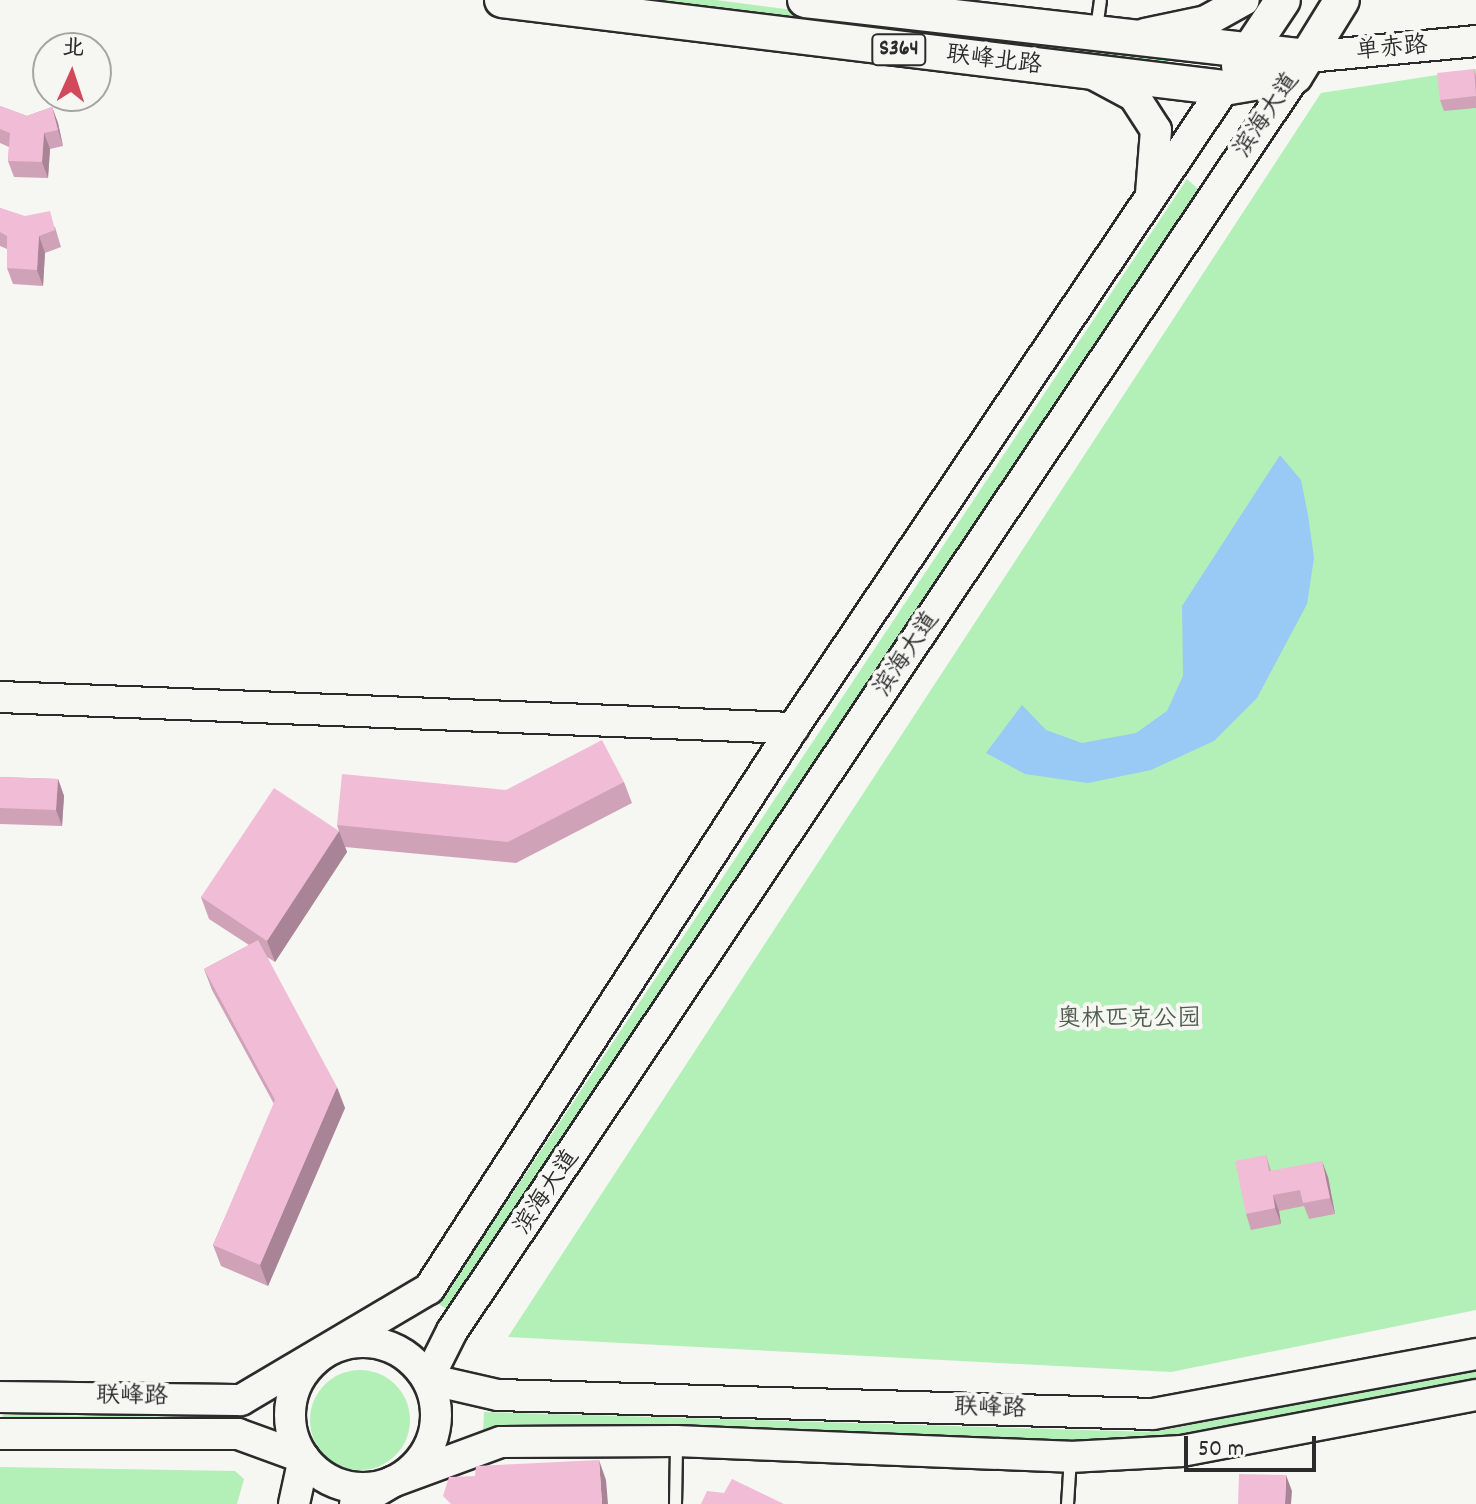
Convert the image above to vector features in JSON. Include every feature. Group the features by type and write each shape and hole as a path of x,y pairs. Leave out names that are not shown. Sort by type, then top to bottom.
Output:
{"main road":[{"name":"联峰北路","path":"502,0 1224,88 1301,67"},
{"name":"联峰北路","path":"805,0 1248,52 1301,67"},
{"path":"1095,36 1206,21 1244,0"},
{"name":"滨海大道","path":"429,1289 793,728 1283,0"},
{"name":"滨海大道","path":"428,1379 472,1307 1301,67 1342,0"},
{"name":"单赤路","path":"1301,67 1476,41"},
{"path":"1093,74 1134,96 1156,130 1148,203"},
{"path":"0,697 793,728"},
{"name":"联峰路","path":"0,1397 241,1400 262,1391 429,1289"},
{"path":"294,1504 304,1458 289,1414 305,1370 322,1354 356,1343 392,1347 428,1379 436,1427 428,1450 392,1482 355,1504"},
{"name":"联峰路","path":"428,1379 498,1395 1153,1414 1476,1354"},
{"name":"联峰路","path":"392,1482 501,1442 676,1441 1070,1457 1195,1449 1476,1395"},
{"name":"联峰路","path":"0,1434 238,1434 304,1458"},
{"path":"304,1458 343,1485 392,1482"}],"lane":[{"path":"1095,36 1100,0"},
{"path":"675,1504 676,1441"},
{"path":"1067,1504 1070,1457"}],"green space":[{"path":"595,0 716,0 1168,58 1167,67"},
{"name":"奥林匹克公园","path":"1476,69 1476,1310 1171,1372 508,1337 1321,93"},
{"path":"1187,179 1199,190 452,1313 439,1304"},
{"path":"360,1370 379,1374 396,1384 406,1401 410,1420 406,1439 396,1456 379,1466 360,1470 341,1466 324,1456 314,1439 310,1420 314,1401 324,1384 341,1374"},
{"path":"1476,1370 1476,1384 1239,1433 1099,1446 693,1431 483,1432 484,1412 1153,1432"},
{"path":"3,1415 231,1417 230,1427 2,1425"},
{"path":"0,1467 235,1471 244,1479 237,1504 0,1504"}],"water":[{"path":"1280,455 1301,480 1314,558 1307,604 1257,698 1214,741 1151,770 1088,783 1025,774 986,753 1022,705 1046,730 1082,743 1136,733 1167,711 1183,676 1182,606"}],"building":[{"path":"1474,69 1476,96 1440,100 1437,73"},
{"path":"0,106 27,116 53,112 58,130 44,133 42,162 8,161 10,133 0,129"},
{"path":"0,208 25,216 50,211 55,230 39,236 37,270 7,268 7,236 0,232"},
{"path":"602,740 624,782 508,842 337,825 342,774 506,790"},
{"path":"0,777 58,779 56,810 0,808"},
{"path":"274,788 339,831 267,941 201,897"},
{"path":"258,940 337,1087 260,1265 213,1245 275,1100 204,969"},
{"path":"1266,1155 1269,1171 1322,1161 1330,1198 1303,1203 1300,1190 1273,1195 1275,1208 1246,1214 1235,1161"},
{"path":"599,1460 602,1504 451,1504 443,1496 449,1477 475,1476 476,1466"},
{"path":"1239,1474 1286,1475 1285,1504 1238,1504"},
{"path":"732,1479 784,1504 701,1504 707,1491 724,1493"}]}
